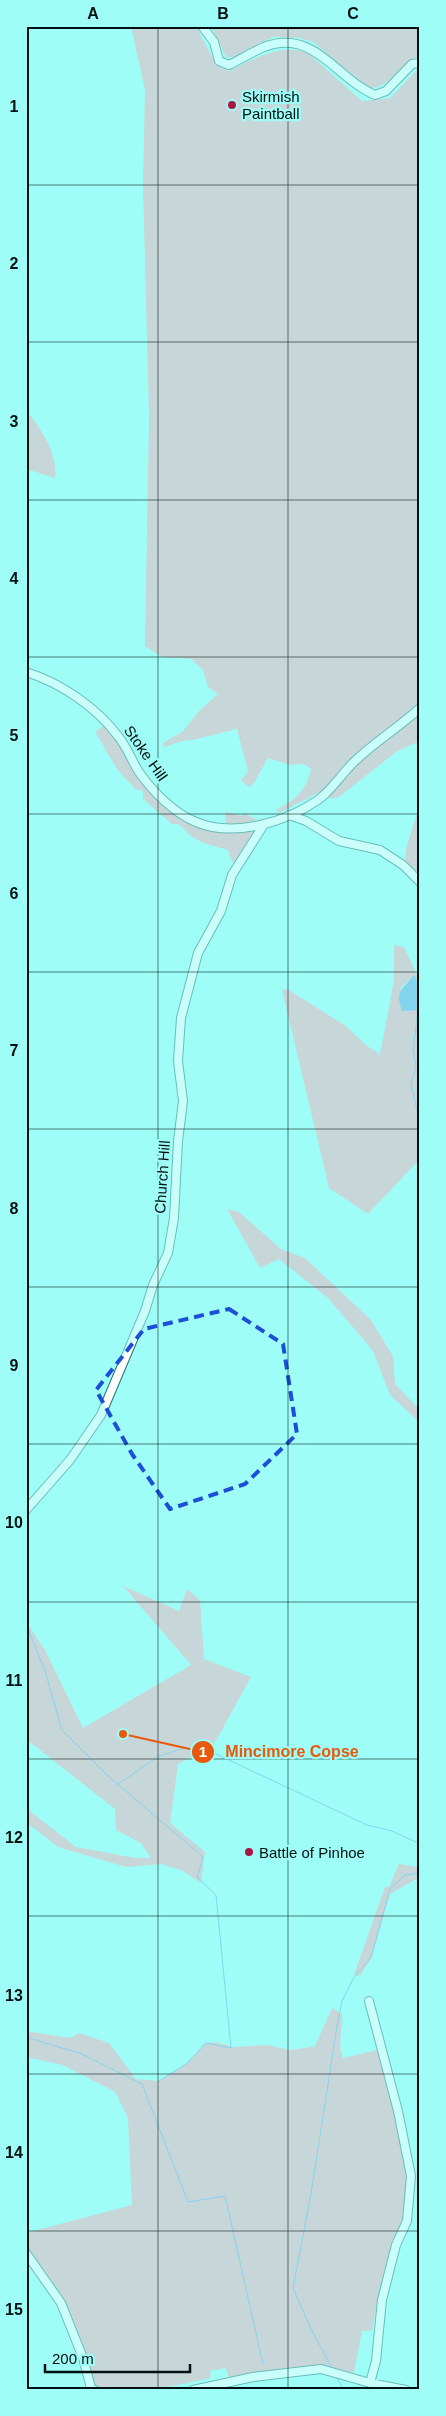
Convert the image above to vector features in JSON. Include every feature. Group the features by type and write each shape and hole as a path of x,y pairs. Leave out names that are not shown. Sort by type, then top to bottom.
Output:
{"street":[{"path":"202,26 214,42 219,60 229,65 265,47 291,42 311,48 360,89 375,95 386,91 412,64 420,63"},
{"name":"Stoke Hill","path":"26,672 66,689 96,713 118,736 139,772 178,813 200,824 227,827 263,826 289,815 301,815 320,798 355,760 420,708"},
{"path":"301,815 339,841 380,850 403,865 420,882"},
{"name":"Church Hill","path":"26,1510 70,1460 101,1415 145,1311 153,1285 168,1253 174,1218 178,1141 184,1101 178,1061 181,1018 198,953 221,911 232,875 263,826"},
{"path":"369,2001 416,2176 407,2221 393,2255 382,2300 376,2361 370,2383"},
{"path":"26,2253 61,2303 83,2358 91,2388 95,2390"},
{"path":"193,2390 252,2377 321,2369 370,2383 406,2390"}],"highlighted area":[{"path":"229,1309 283,1344 297,1434 245,1484 170,1509 132,1454 96,1390 144,1329"}],"shaded area":[{"path":"131,26 196,26 217,66 229,71 258,57 277,51 298,50 308,53 362,101 390,98 420,69 420,741 396,752 339,797 332,799 320,792 279,813 276,810 289,803 307,783 311,769 304,764 291,765 268,758 254,783 249,787 241,780 248,771 237,729 193,740 181,741 165,747 162,744 183,731 200,710 218,694 208,687 203,670 191,659 162,657 145,646 149,416 143,185 145,90"},
{"path":"211,26 420,26 420,56 412,59 383,84 368,88 313,42 300,38 273,37 233,57 226,57"},
{"path":"26,410 43,433 51,451 54,459 55,478 26,469"},
{"path":"104,725 118,738 137,773 181,818 225,828 226,812 241,816 244,813 257,820 254,826 261,831 242,864 232,861 228,850 199,841 181,826 172,824 143,799 143,792 140,789 136,790 117,769 95,732"},
{"path":"420,805 420,886 403,871 407,845"},
{"path":"394,945 404,947 420,981 420,986 414,976 400,988 418,1011 420,1010 420,1026 418,1027 420,1050 420,1159 368,1214 329,1188 282,990 287,989 346,1026 367,1046 380,1054 394,981"},
{"path":"227,1209 239,1212 281,1249 305,1258 371,1320 393,1356 395,1384 420,1410 420,1423 390,1395 373,1351 329,1299 279,1259 260,1268"},
{"path":"123,1586 179,1611 187,1589 200,1600 204,1659 251,1677 213,1746 178,1764 170,1823 205,1852 201,1883 183,1871 161,1864 126,1867 58,1847 26,1822 26,1808 76,1847 135,1858 151,1858 141,1843 116,1830 115,1809 26,1739 26,1622 45,1650 83,1728 191,1665"},
{"path":"420,1861 420,1877 390,1894 372,1957 360,1976 354,1975 385,1887 389,1887 399,1864 417,1867"},
{"path":"332,2008 342,2014 340,2042 343,2058 378,2050 401,2130 407,2172 408,2192 404,2214 386,2266 372,2331 362,2331 354,2373 319,2366 229,2379 226,2368 210,2371 211,2378 153,2390 89,2390 81,2359 58,2304 26,2257 26,2233 132,2205 128,2118 115,2092 63,2065 26,2057 26,2031 70,2038 79,2033 109,2043 136,2079 159,2081 186,2064 206,2043 216,2042 234,2047 267,2045 291,2050 315,2046"}],"water":[{"path":"414,975 420,986 420,1010 402,1011 399,999 401,991"}],"waterway":[{"path":"418,1011 413,1050 416,1067 411,1084 420,1123"},
{"path":"26,1624 45,1671 62,1730 107,1775 203,1857 197,1877 216,1895 231,2048 206,2043 186,2064 159,2081"},
{"path":"118,1784 159,1756 185,1748 214,1753 367,1825 392,1831 420,1844"},
{"path":"332,2368 311,2329 293,2288 311,2194 337,2026 342,2001 353,1979 371,1957 390,1889 405,1875 420,1873"},
{"path":"26,2037 82,2054 142,2084 188,2202 225,2196 263,2364"},
{"path":"337,2378 344,2390"}],"place":[{"name":"Skirmish Paintball","path":"232,105"},
{"name":"Mincimore Copse","path":"123,1734"},
{"name":"Battle of Pinhoe","path":"249,1852"}]}
